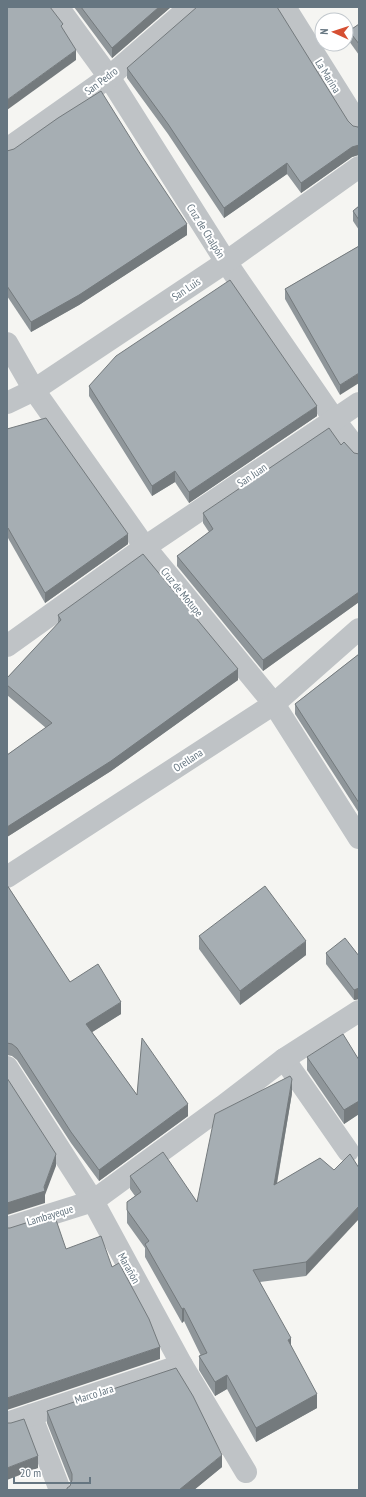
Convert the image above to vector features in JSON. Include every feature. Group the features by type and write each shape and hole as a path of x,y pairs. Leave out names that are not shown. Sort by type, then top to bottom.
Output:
{"street":[{"name":"Cruz de Chalpón","path":"58,7 109,77 226,262 334,419 359,452"},
{"name":"San Pedro","path":"7,149 109,77 190,7"},
{"name":"La Marina","path":"285,7 359,125"},
{"name":"San Luis","path":"7,403 34,390 226,262 359,167"},
{"name":"Cruz de Motupe","path":"7,343 34,390 146,547 274,704 359,838"},
{"name":"San Juan","path":"7,646 146,547 359,403"},
{"name":"Orellana","path":"7,877 274,704 359,629"},
{"name":"Lambayeque","path":"7,1228 93,1201 284,1060 359,1011"},
{"path":"284,1060 348,1151"},
{"name":"Marañón","path":"7,1067 93,1201 182,1365 246,1472"},
{"name":"Marco Jara","path":"7,1424 182,1365"},
{"path":"31,1415 60,1490"}],"building":[{"path":"7,7 50,7 63,24 61,26 76,50 7,100"},
{"path":"81,7 159,7 112,48"},
{"path":"197,7 277,7 348,121 353,126 358,127 359,145 352,147 301,183 287,163 224,208 168,124 127,68"},
{"path":"359,24 359,44 354,38 354,28"},
{"path":"101,91 187,224 79,295 31,322 7,286 7,151 14,149 58,118"},
{"path":"359,206 359,220 353,211"},
{"path":"359,246 359,373 340,385 285,289"},
{"path":"230,280 317,406 189,492 175,471 152,486 89,386 116,356"},
{"path":"46,418 128,534 45,593 7,528 7,429"},
{"path":"329,428 341,445 344,442 354,453 359,454 359,592 263,660 177,556 213,529 203,513"},
{"path":"143,554 238,669 111,761 7,827 7,755 52,723 7,685 7,678 61,620 58,615"},
{"path":"359,654 359,803 295,704"},
{"path":"7,885 70,982 98,964 121,1002 86,1024 137,1095 142,1038 188,1104 99,1170 71,1132 17,1048 12,1044 7,1043"},
{"path":"265,886 306,941 240,991 199,936"},
{"path":"345,938 359,956 359,988 354,990 326,953"},
{"path":"343,1034 359,1060 359,1101 344,1110 307,1057"},
{"path":"290,1076 292,1079 274,1185 320,1158 334,1170 350,1154 359,1168 359,1206 306,1262 253,1270 291,1338 288,1340 317,1394 256,1428 227,1375 215,1382 199,1356 207,1353 184,1308 182,1309 145,1244 149,1241 127,1210 127,1202 141,1192 130,1176 163,1152 197,1202 215,1114"},
{"path":"7,1078 56,1154 44,1187 45,1191 7,1203"},
{"path":"54,1214 66,1249 101,1236 112,1267 119,1263 149,1319 160,1347 7,1398 7,1228"},
{"path":"176,1368 193,1396 222,1455 179,1490 67,1490 72,1480 72,1474 47,1411"},
{"path":"24,1419 38,1456 7,1468 7,1423"}]}
